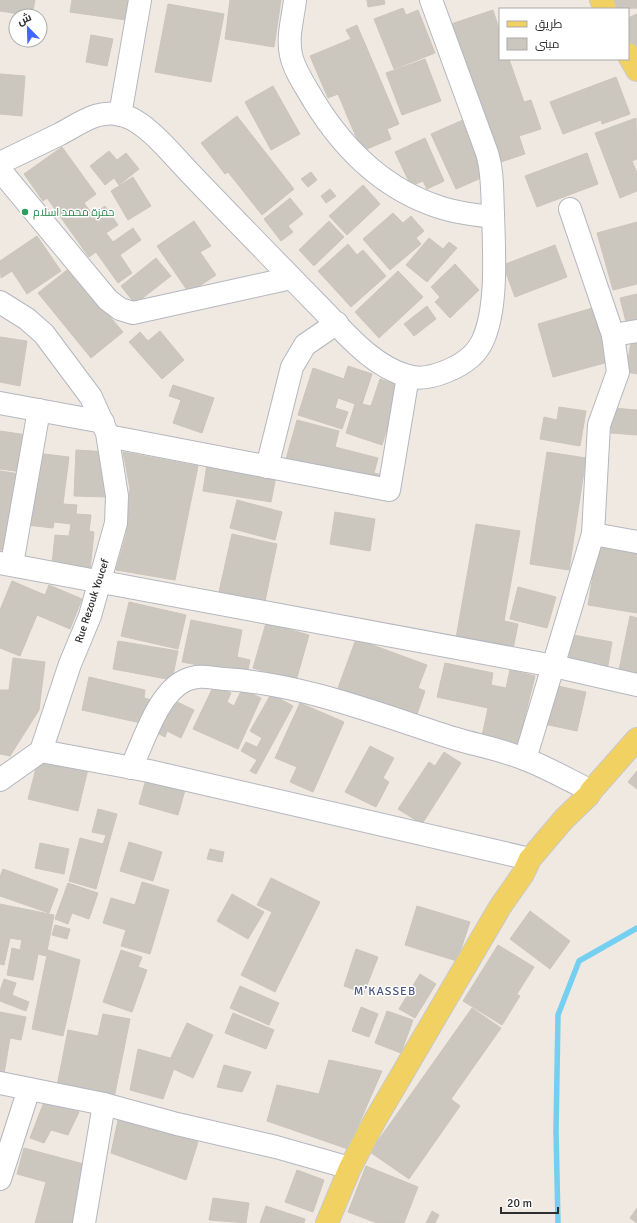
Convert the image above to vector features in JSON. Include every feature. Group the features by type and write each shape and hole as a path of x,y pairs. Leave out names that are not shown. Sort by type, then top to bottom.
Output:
{"main road":[{"path":"629,56 637,70"},
{"path":"327,1223 350,1168 428,1028 530,859 564,819 589,795 637,739"}],"street":[{"path":"120,114 140,0"},
{"path":"295,0 290,38 291,56 320,111 349,148 386,182 407,195 440,208 462,213 493,217"},
{"path":"0,163 63,132 84,119 108,113 127,116 154,136 291,278 365,351 395,371 408,376 429,377 457,367 475,352 482,341 491,308 494,265 491,174 487,153 431,0"},
{"path":"0,170 108,300 120,309 133,313 291,278"},
{"path":"525,759 593,534 600,425 618,372 613,335 570,209"},
{"name":"Rue Rezouk Youcef","path":"0,302 27,319 44,334 79,378 94,403 105,429 118,496 116,523 90,616 70,664 41,751"},
{"path":"267,467 292,367 305,344 337,323"},
{"path":"613,335 637,331"},
{"path":"0,403 39,410 105,429 267,467 389,490 408,376"},
{"path":"39,410 6,563 554,666 637,685"},
{"path":"593,534 637,542"},
{"path":"131,768 161,702 169,692 185,680 198,676 208,676 245,680 299,690 525,759 591,791"},
{"path":"2,776 41,751 131,768 530,859"},
{"path":"0,1083 104,1104 177,1124 276,1147 350,1168"},
{"path":"0,1179 29,1089"},
{"path":"84,1223 104,1104"}],"building":[{"path":"0,0 35,0 34,8 8,8 8,12 0,11"},
{"path":"72,0 130,0 126,20 70,12"},
{"path":"230,0 281,0 274,47 225,39"},
{"path":"367,0 384,0 385,4 368,7"},
{"path":"608,0 637,0 637,8 609,8"},
{"path":"168,4 224,14 211,82 155,72"},
{"path":"403,8 406,15 418,10 435,53 394,69 374,19"},
{"path":"493,10 499,29 499,60 509,60 524,102 531,100 541,129 519,136 525,154 498,163 451,24"},
{"path":"637,14 637,46 631,49 629,45 629,18"},
{"path":"357,25 399,124 387,129 391,139 362,151 338,94 328,98 310,56 351,39 346,30"},
{"path":"91,35 113,39 107,66 86,62"},
{"path":"425,59 441,101 402,115 386,73"},
{"path":"0,74 25,76 22,116 0,114"},
{"path":"616,77 630,114 602,124 601,120 563,134 550,102"},
{"path":"273,86 300,134 271,150 245,102"},
{"path":"237,116 294,189 262,215 228,172 225,174 201,143"},
{"path":"636,118 637,159 632,161 637,173 637,191 620,198 595,133"},
{"path":"463,120 488,175 456,189 431,134"},
{"path":"425,138 444,181 427,189 423,181 411,186 395,152"},
{"path":"62,147 96,194 84,203 93,215 105,206 118,225 106,233 113,242 133,228 141,240 120,255 132,273 118,283 96,252 89,257 47,198 43,201 24,174"},
{"path":"109,151 117,160 126,153 139,169 119,185 114,178 105,185 90,166"},
{"path":"587,153 598,184 537,207 525,176"},
{"path":"311,172 317,180 308,187 301,179"},
{"path":"133,177 151,206 128,220 111,191"},
{"path":"363,185 380,204 347,235 329,216"},
{"path":"330,189 336,196 326,203 321,196"},
{"path":"290,198 303,214 288,226 293,232 281,241 264,219"},
{"path":"393,213 403,223 411,216 424,231 416,238 421,244 390,270 363,239"},
{"path":"194,221 211,246 200,252 216,275 189,293 157,246"},
{"path":"329,221 344,237 314,266 299,250"},
{"path":"637,222 637,284 613,290 597,233"},
{"path":"37,236 61,271 27,294 12,271 1,278 0,261"},
{"path":"429,238 443,249 449,242 457,248 427,282 406,265"},
{"path":"348,244 357,255 363,250 386,276 351,307 318,271"},
{"path":"555,245 567,277 515,297 503,265"},
{"path":"156,258 171,276 135,304 121,286"},
{"path":"455,264 479,290 450,318 435,302 440,297 431,287"},
{"path":"67,270 98,307 100,305 123,332 91,358 38,293"},
{"path":"398,271 423,297 379,338 355,312"},
{"path":"637,294 637,327 628,330 620,298"},
{"path":"427,306 436,319 414,336 404,324"},
{"path":"596,307 612,361 553,377 538,324"},
{"path":"160,331 184,360 162,379 129,342 140,332 148,341"},
{"path":"0,337 27,341 20,386 0,382"},
{"path":"631,342 637,343 637,374 626,372"},
{"path":"348,366 372,374 362,404 371,406 380,379 401,386 382,445 346,433 355,404 338,398 335,408 348,412 342,429 298,415 313,368 344,379"},
{"path":"173,385 214,398 202,433 173,423 181,400 169,396"},
{"path":"559,407 586,411 580,446 540,439 544,417 557,420"},
{"path":"613,408 637,410 637,435 611,433"},
{"path":"297,420 339,431 335,447 378,458 374,473 382,475 379,484 286,459"},
{"path":"0,431 27,435 22,472 0,469"},
{"path":"76,450 109,452 107,497 74,496"},
{"path":"123,452 198,466 175,580 116,570 126,535 130,488"},
{"path":"547,452 586,458 569,570 530,564"},
{"path":"36,453 69,457 63,504 77,505 76,514 91,515 89,531 94,532 90,570 52,564 55,535 69,536 71,524 54,522 53,528 27,525"},
{"path":"207,464 276,476 271,502 203,491"},
{"path":"0,471 20,474 9,551 0,550"},
{"path":"237,500 282,512 275,540 230,528"},
{"path":"335,512 375,519 370,551 330,544"},
{"path":"476,524 520,531 504,621 518,624 512,654 455,644"},
{"path":"232,534 277,544 264,606 218,596"},
{"path":"598,545 637,551 637,613 588,605"},
{"path":"12,581 45,595 49,585 82,599 70,629 37,615 20,656 0,648 0,610"},
{"path":"518,587 556,597 547,628 510,619"},
{"path":"129,602 186,615 178,649 121,636"},
{"path":"630,616 637,618 637,678 618,675"},
{"path":"191,620 242,630 237,657 250,660 247,674 182,662"},
{"path":"266,623 309,635 296,681 253,668"},
{"path":"573,635 612,642 607,671 568,663"},
{"path":"356,639 427,665 418,688 425,691 416,717 338,688"},
{"path":"118,641 178,651 172,680 113,669"},
{"path":"13,658 45,662 39,710 10,756 0,754 0,690 9,690"},
{"path":"445,663 493,673 491,685 506,688 510,670 535,676 518,744 482,736 488,708 437,697"},
{"path":"89,677 145,690 144,698 155,701 150,725 82,710"},
{"path":"214,685 231,693 227,702 234,706 242,689 261,698 238,749 193,729"},
{"path":"553,685 586,692 577,731 544,724"},
{"path":"271,694 293,706 256,774 250,771 257,760 241,751 246,742 257,747 262,738 250,731"},
{"path":"171,699 194,710 181,738 167,731 165,737 155,732"},
{"path":"300,703 344,722 313,792 290,782 297,767 275,758"},
{"path":"370,746 394,758 383,778 389,782 376,807 345,792"},
{"path":"444,752 461,763 422,824 398,809 429,762 435,766"},
{"path":"39,757 88,769 78,811 28,799"},
{"path":"637,771 637,789 628,782"},
{"path":"146,779 185,790 178,815 139,804"},
{"path":"98,809 117,814 96,889 69,881 80,838 103,844 106,835 92,832"},
{"path":"129,842 162,852 153,881 120,871"},
{"path":"40,843 69,849 64,874 35,868"},
{"path":"210,849 224,852 222,862 207,859"},
{"path":"3,869 58,889 49,913 0,896 0,877"},
{"path":"271,878 320,902 275,992 241,975 272,912 257,905"},
{"path":"142,882 169,890 150,954 121,946 126,930 103,923 111,898 135,905"},
{"path":"68,883 98,893 89,919 72,913 68,924 55,919"},
{"path":"232,894 264,912 248,939 217,921"},
{"path":"0,904 54,915 46,956 38,954 33,980 7,975 12,948 20,950 22,940 10,938 4,965 0,964"},
{"path":"417,906 470,922 457,961 405,945"},
{"path":"530,911 570,941 550,969 510,939"},
{"path":"55,925 70,929 67,939 52,935"},
{"path":"498,945 534,967 517,994 520,996 502,1025 463,1001"},
{"path":"356,949 378,957 364,993 344,986"},
{"path":"48,950 80,960 63,1036 32,1029"},
{"path":"121,950 142,957 138,967 147,970 132,1012 103,1002"},
{"path":"420,974 436,984 415,1018 399,1009"},
{"path":"4,979 16,983 12,995 29,1002 26,1011 0,1001 0,991"},
{"path":"240,986 279,1003 269,1025 230,1008"},
{"path":"361,1007 378,1014 369,1037 352,1031"},
{"path":"472,1008 501,1028 451,1099 460,1106 409,1179 370,1152"},
{"path":"387,1011 413,1020 401,1053 375,1043"},
{"path":"0,1012 26,1017 21,1040 10,1038 4,1074 0,1074"},
{"path":"233,1013 274,1030 266,1049 225,1033"},
{"path":"103,1014 130,1019 114,1098 57,1086 68,1030 98,1036"},
{"path":"187,1023 213,1035 193,1078 167,1066"},
{"path":"138,1049 177,1060 163,1099 130,1090"},
{"path":"329,1060 382,1071 348,1149 267,1121 277,1085 319,1094"},
{"path":"224,1065 251,1072 242,1092 217,1087"},
{"path":"44,1102 79,1112 68,1135 51,1130 44,1143 30,1138"},
{"path":"118,1120 198,1142 186,1180 111,1153"},
{"path":"24,1148 91,1166 75,1223 35,1223 46,1182 17,1174"},
{"path":"366,1166 418,1187 404,1223 377,1223 348,1212"},
{"path":"297,1170 324,1180 313,1212 285,1202"},
{"path":"213,1198 249,1203 246,1223 209,1220"},
{"path":"266,1206 305,1219 304,1223 260,1223"},
{"path":"637,1208 637,1223 630,1218"},
{"path":"432,1211 439,1215 435,1223 426,1223"}],"waterway":[{"path":"558,1223 556,1131 558,1015 579,961 637,928"}],"place":[{"name":"حمزة محمد اسلام","path":"25,212"}],"district":[{"name":"M’KASSEB","path":"385,991"}]}
